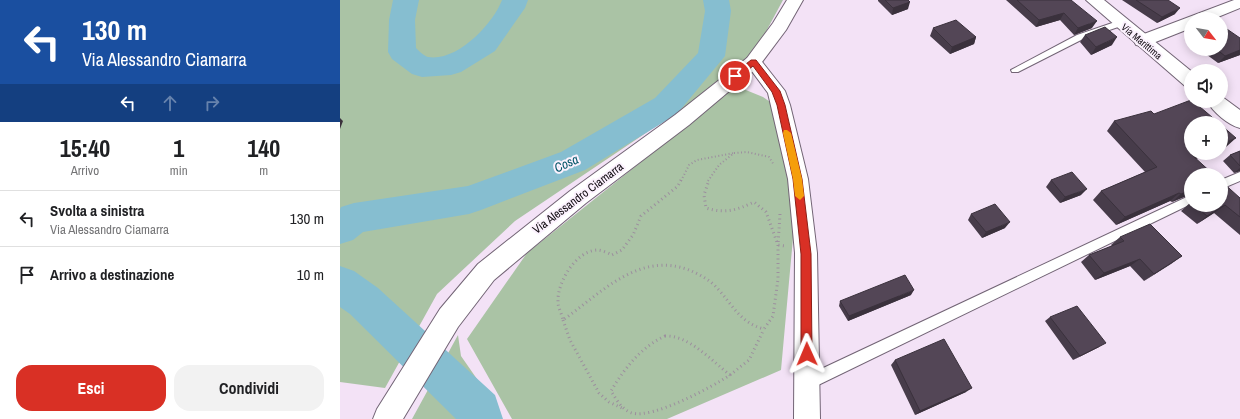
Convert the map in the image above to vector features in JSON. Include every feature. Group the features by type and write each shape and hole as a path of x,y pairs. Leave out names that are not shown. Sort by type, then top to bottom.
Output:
{"street":[{"name":"Via Alessandro Ciamarra","path":"387,419 449,318 486,272 578,197 682,120 753,62 780,26 795,0"},
{"name":"Via Marittima","path":"1094,0 1184,75"},
{"path":"1216,12 1240,3"},
{"path":"1142,41 1184,25"},
{"path":"753,62 776,91 781,105 798,179 806,254 807,419"},
{"path":"1224,108 1240,121"}],"lane":[{"path":"1015,70 1080,37 1121,23"},
{"path":"1228,182 1240,176"},
{"path":"807,383 1184,202"}],"path":[{"path":"775,167 768,157 751,152 734,153 697,160 689,165 678,186 641,216 634,235 622,250 612,255 598,250 584,255 573,263 563,283 558,302 570,340 599,393 609,402 637,414 660,409 731,376 746,364 753,355 764,329 773,316 778,279 780,209"},
{"path":"734,153 719,164 710,179 704,195 706,208 721,213 738,210 754,202 766,212 778,245"},
{"path":"563,320 628,273 649,265 676,265 699,274 716,287 736,312 752,326 764,329"},
{"path":"626,410 611,391 619,376 630,362 662,338 672,336 683,340 731,376"}],"green space":[{"path":"340,0 783,0 756,50 686,106 515,221 437,294 385,388 340,382"},
{"path":"736,86 763,97 776,106 795,216 781,370 667,419 512,419 467,339 527,253"},
{"path":"458,335 461,356 477,379 494,409 497,419 412,419"}],"building":[{"path":"885,0 908,0 910,2 893,8"},
{"path":"1017,0 1071,0 1097,21 1078,28 1064,13 1039,20"},
{"path":"1136,0 1168,0 1180,8 1162,17"},
{"path":"956,20 976,37 952,47 933,28"},
{"path":"1105,27 1117,37 1096,47 1085,35"},
{"path":"1228,30 1240,38 1240,50 1228,55"},
{"path":"1184,103 1184,108 1201,108 1211,116 1184,116 1184,160 1198,160 1206,168 1184,168 1184,193 1179,193 1125,217 1101,191 1157,167 1114,121 1151,111 1154,114"},
{"path":"1228,131 1236,138 1228,141"},
{"path":"1240,151 1240,166 1230,155"},
{"path":"1072,172 1087,189 1065,197 1051,180"},
{"path":"1228,187 1240,198 1240,217 1228,207"},
{"path":"995,204 1010,222 986,232 971,214"},
{"path":"1202,212 1214,212 1207,216"},
{"path":"1150,224 1182,256 1154,274 1140,259 1104,273 1089,255 1124,241 1120,237"},
{"path":"905,275 914,290 849,316 840,301"},
{"path":"1077,306 1106,343 1080,356 1050,317"},
{"path":"944,339 972,388 920,411 895,360"}],"waterway":[{"name":"Cosa","path":"406,0 402,20 402,52 422,67 451,65 485,45 512,8 515,0"},
{"name":"Cosa","path":"340,229 354,218 469,200 573,161 666,106 711,56 718,11 716,0"},
{"name":"Cosa","path":"340,284 364,301 479,411 481,419"}],"slow traffic":[{"path":"787,133 798,179 800,196"}],"route":[{"path":"735,76 753,62 776,91 781,105 798,179 806,254 807,354"}]}
